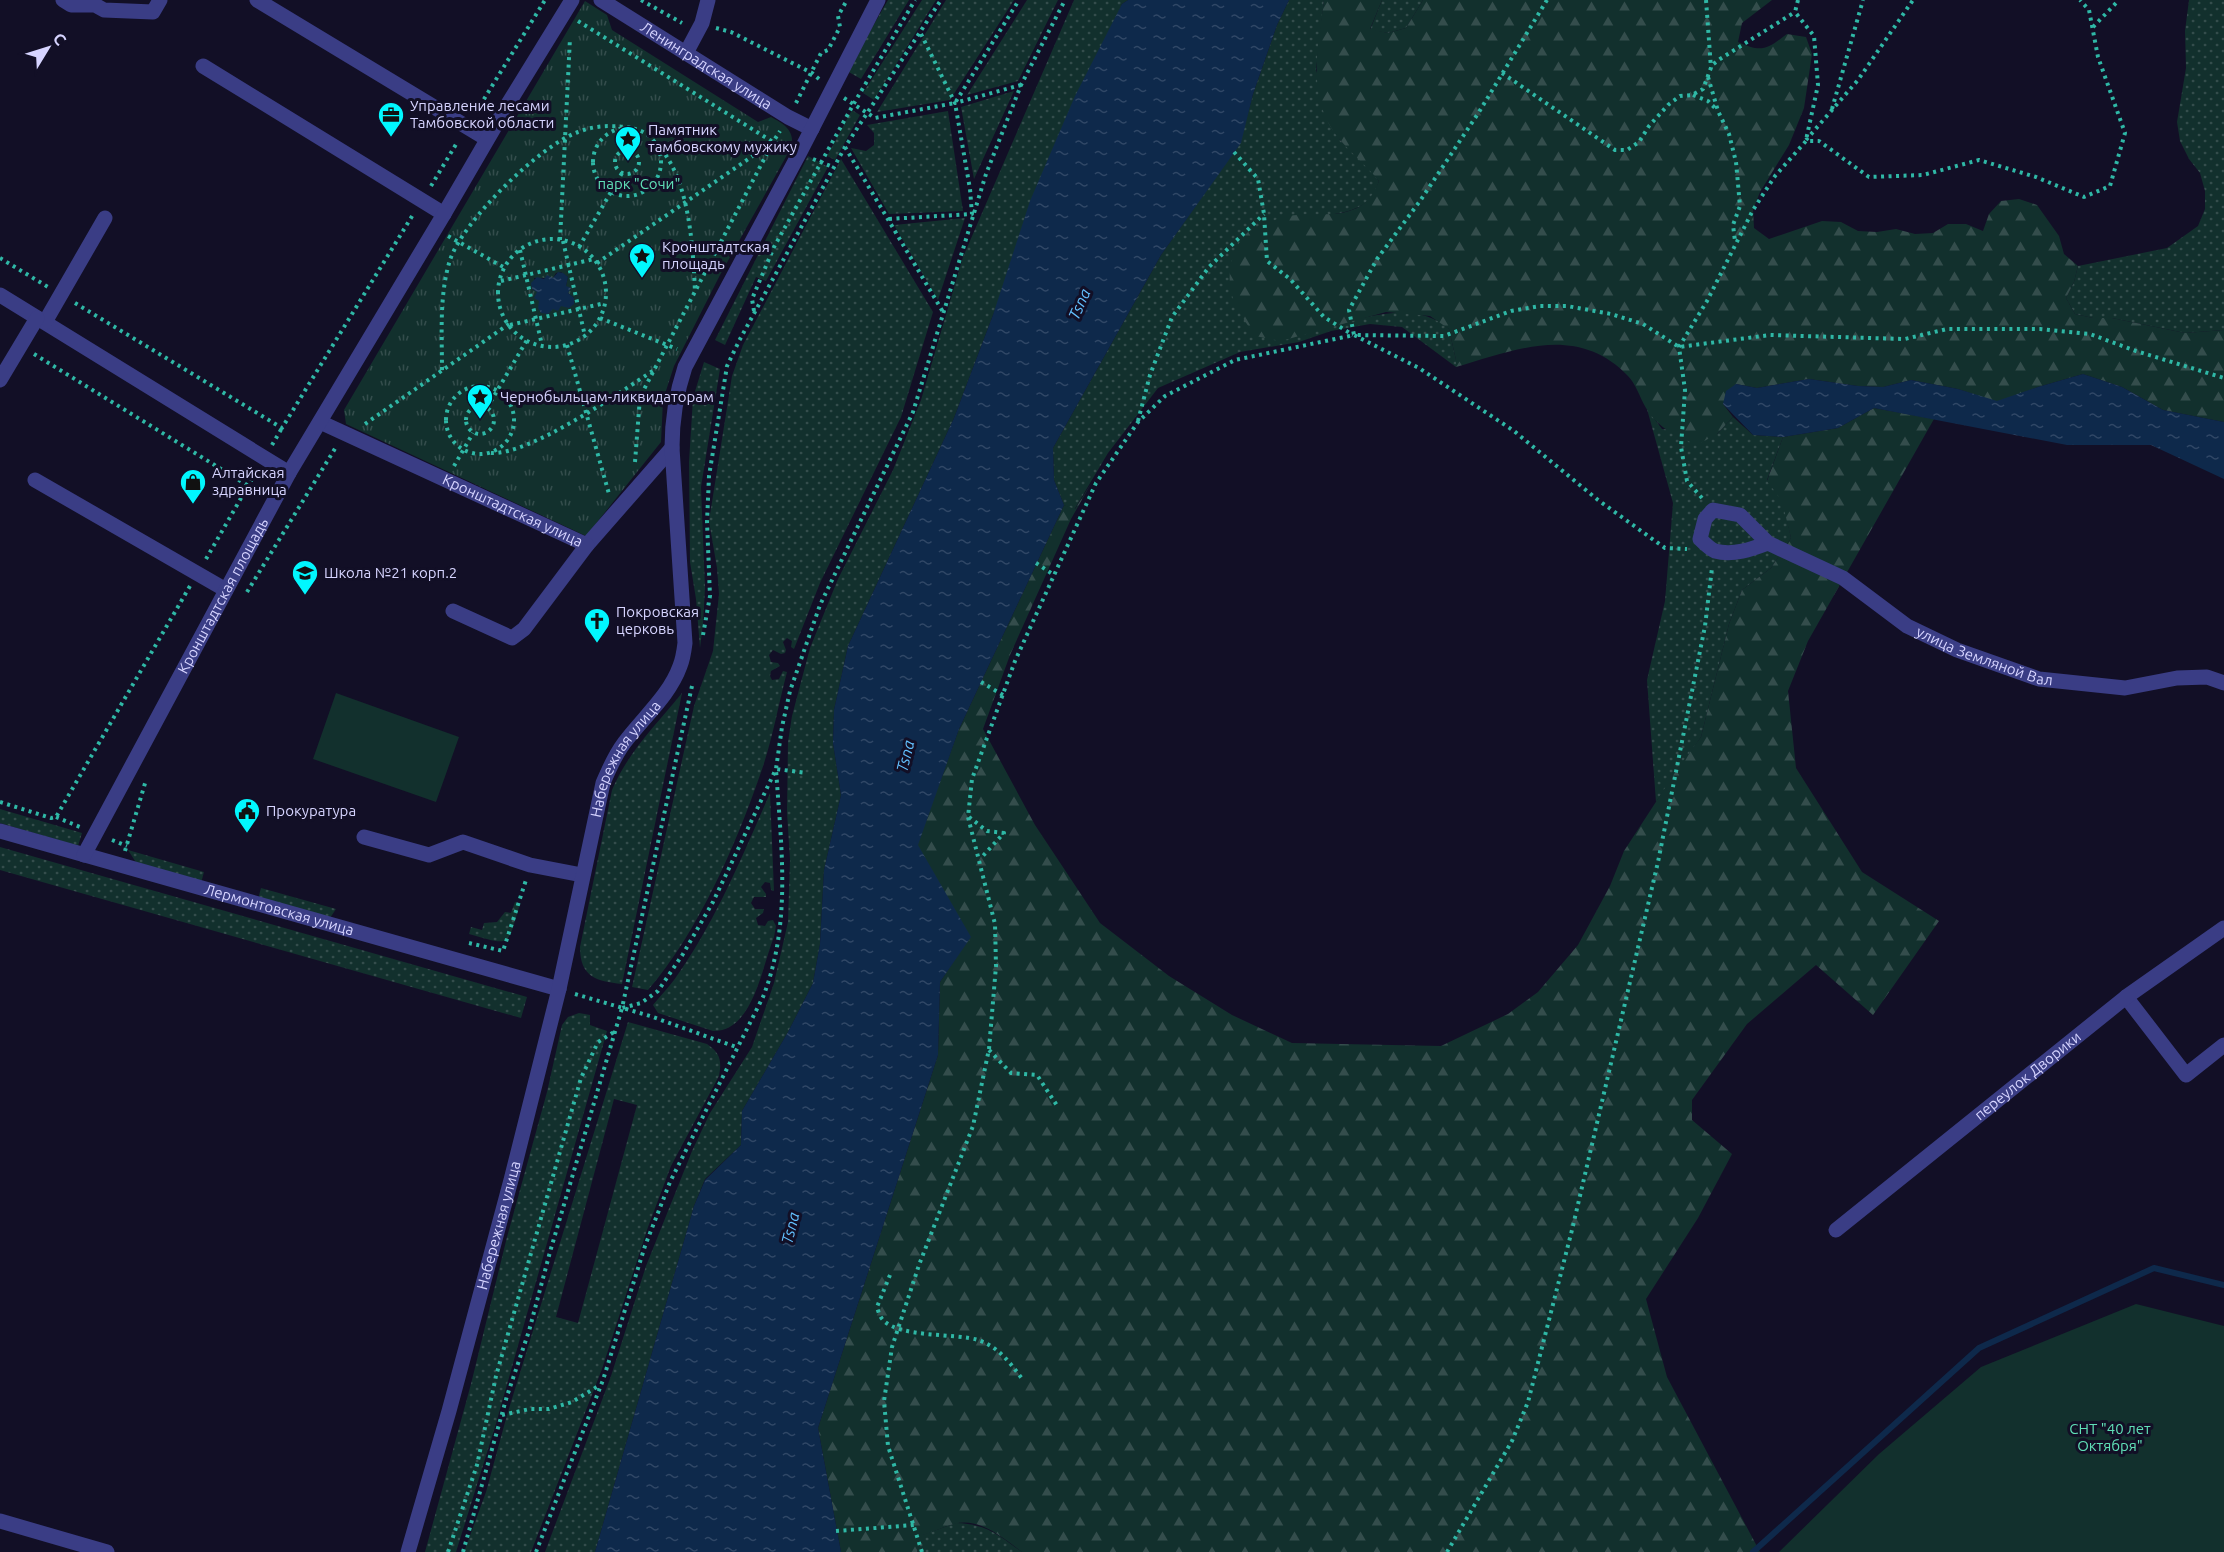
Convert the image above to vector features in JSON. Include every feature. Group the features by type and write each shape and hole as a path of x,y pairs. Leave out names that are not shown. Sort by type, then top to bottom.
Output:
{"street":[{"path":"63,0 71,5 96,5 104,10 153,12 160,0"},
{"path":"257,0 487,139"},
{"name":"Ленинградская улица","path":"601,0 788,117 812,129"},
{"path":"686,53 702,23 708,0"},
{"name":"Набережная улица","path":"408,1552 511,1180 559,989 603,783 610,765 673,681 681,665 685,643 672,420 684,367 800,152 878,0"},
{"name":"Кронштадтская площадь","path":"84,855 289,473 487,139 569,6"},
{"path":"203,66 444,214"},
{"path":"0,380 20,346 61,295 105,219"},
{"path":"0,295 289,473"},
{"name":"Кронштадтская улица","path":"320,422 587,545 672,448"},
{"path":"35,480 226,590"},
{"path":"1713,510 1705,519 1700,539 1713,550 1732,552 1753,549 1768,543"},
{"name":"улица Земляной Вал","path":"1713,510 1740,515 1768,543 1843,578 1907,626 1957,650 2039,679 2126,688 2177,678 2207,677 2224,683"},
{"path":"453,611 512,638 524,629 587,545"},
{"name":"Лермонтовская улица","path":"0,831 559,989"},
{"path":"364,837 429,855 463,842 530,865 582,875"},
{"name":"переулок Дворики","path":"1836,1230 2126,997 2224,928"},
{"path":"2126,997 2186,1075 2224,1045"},
{"path":"0,1521 106,1552"}],"path":[{"path":"271,447 545,0"},
{"path":"641,0 681,24 694,18 702,23 731,32 812,73"},
{"path":"634,492 640,397 821,53 828,50 840,27 838,16 847,0"},
{"path":"755,313 752,299 774,247 915,0"},
{"path":"703,637 710,596 707,522 709,476 727,366 845,147 941,0"},
{"path":"955,103 1019,0"},
{"path":"536,1552 601,1384 645,1246 670,1182 763,997 773,970 783,908 776,769 790,691 813,624 841,559 913,411 986,174 1021,85 1065,0"},
{"path":"1354,335 1349,310 1377,260 1420,201 1547,0"},
{"path":"1706,0 1711,70"},
{"path":"1502,73 1615,150 1627,150 1639,142 1648,126 1668,105 1680,96 1692,95 1703,89 1712,65 1795,12 1798,0"},
{"path":"1831,111 1863,0"},
{"path":"1713,510 1688,482 1681,447 1685,390 1679,347 1707,301 1752,210 1775,176 1858,80 1913,0"},
{"path":"1806,141 1819,141 1869,177 1923,175 1979,160 2036,177 2084,197 2110,186 2125,133 2098,57 2089,10 2080,0"},
{"path":"2092,28 2119,0"},
{"path":"569,6 579,21 773,142 834,167"},
{"path":"1795,12 1814,36 1815,46 1818,85 1806,141"},
{"path":"579,21 570,37 561,240 585,336"},
{"path":"920,33 955,103 970,189 972,214"},
{"path":"1708,77 1718,111 1729,134 1736,162 1740,206 1733,225 1735,243"},
{"path":"867,114 875,118 955,103 1021,85"},
{"path":"1692,95 1708,101 1718,111"},
{"path":"442,370 445,289 450,262 458,241 531,162 553,144 596,126 612,125 645,132 667,156 684,203 691,238 695,292"},
{"path":"632,128 618,129 606,135 597,145 593,158 594,172 600,184 611,192 625,196 638,195 650,188 659,177 662,165 660,152 654,140"},
{"path":"500,281 596,261 773,142"},
{"path":"845,147 943,312"},
{"path":"624,150 634,151 639,158 639,167 631,174 622,173 615,166 616,156 624,150"},
{"path":"1234,152 1258,179 1264,214 1267,261 1290,279 1324,317 1419,368 1514,431 1598,500 1665,548 1713,550 1705,626 1658,862 1572,1230 1528,1402 1512,1442 1447,1552"},
{"path":"579,247 622,173"},
{"path":"889,219 972,214"},
{"path":"1138,422 1150,375 1172,317 1209,267 1264,214"},
{"path":"435,229 505,268"},
{"path":"561,240 579,247 596,261 605,281 605,303 600,318 585,336 567,345 542,346 526,340 509,325 502,312 499,298 500,281 505,268 520,250 534,243 561,240"},
{"path":"520,250 542,346"},
{"path":"0,258 282,428"},
{"path":"244,598 338,445 349,435 509,325 605,303"},
{"path":"922,1552 888,1446 884,1401 892,1347 919,1265 973,1126 989,1049 996,966 995,924 969,817 972,778 1015,661 1096,483 1138,422 1165,396 1235,360 1354,335 1444,336 1511,311 1540,306 1567,306 1611,314 1643,324 1679,347 1770,335 1905,339 1947,329 2040,329 2090,334 2224,378"},
{"path":"600,318 692,354"},
{"path":"488,408 526,340"},
{"path":"567,345 614,514"},
{"path":"20,346 274,502"},
{"path":"490,453 503,446 511,435 514,423 513,410 507,399 497,391 484,386 470,387 458,393 449,404 445,416 446,430 453,442 463,451 477,455 504,454 529,444 586,413 654,370"},
{"path":"476,407 488,408 493,416 493,426 484,434 473,433 466,424 467,413 476,407"},
{"path":"446,480 473,433"},
{"path":"0,802 51,818 56,817 260,466"},
{"path":"1036,563 1054,575"},
{"path":"463,1552 622,1008 694,678"},
{"path":"981,682 1003,695"},
{"path":"776,769 807,774"},
{"path":"622,1008 641,1003 658,991 683,954 713,902 776,769"},
{"path":"120,866 148,772"},
{"path":"969,817 987,831 1004,833 980,859"},
{"path":"126,846 137,849"},
{"path":"460,941 503,951 530,865"},
{"path":"559,989 650,1016 736,1047"},
{"path":"448,1552 477,1465 496,1376 581,1078 598,1042 615,1032"},
{"path":"989,1049 1011,1073 1037,1075 1058,1107"},
{"path":"890,1275 877,1307 882,1320 898,1328 931,1335 978,1340 1002,1353 1023,1380"},
{"path":"502,1415 530,1409 549,1409 572,1402 601,1384"},
{"path":"836,1531 915,1525"}],"green space":[{"path":"888,0 909,0 861,79 847,71"},
{"path":"922,0 936,0 874,100 863,93"},
{"path":"946,0 1014,0 950,100 877,112"},
{"path":"1027,0 1058,0 1018,81 967,95"},
{"path":"1074,0 1128,0 1122,4 993,315 954,418 848,646 834,710 833,743 841,795 824,870 820,944 813,983 788,1032 742,1111 741,1145 705,1179 694,1206 595,1552 545,1552 611,1376 646,1266 692,1151 710,1113 752,1047 774,983 788,922 790,860 787,812 788,742 792,716 810,648 838,579 893,470 921,400 963,257"},
{"path":"1289,0 1324,0 1316,70 1340,140 1367,165 1379,181 1372,196 1357,208 1330,215 1303,215 1334,325 1393,313 1423,315 1449,329 1456,367 1402,327 1370,324 1331,331 1299,342 1240,352 1158,388 1108,453 1074,510 1064,505 1054,480 1053,448 1161,255 1240,143 1253,94 1277,25"},
{"path":"1324,0 1382,0 1370,29 1388,33 1406,28 1423,0 1772,0 1742,23 1738,42 1753,48 1764,48 1787,34 1806,37 1812,54 1804,108 1789,145 1760,192 1753,210 1754,228 1769,239 1822,221 1841,222 1858,231 1877,232 1896,229 1915,234 1933,233 1948,224 1966,224 1983,231 1989,214 2001,201 2019,199 2037,205 2059,236 2064,254 2078,266 2074,282 2066,298 2075,314 2093,318 2112,318 2185,333 2224,330 2224,422 2163,410 2122,387 2083,374 1997,402 1958,389 1911,380 1883,387 1809,379 1757,388 1736,384 1723,404 1733,417 1717,434 1697,445 1674,434 1657,422 1646,408 1631,379 1608,360 1588,350 1567,345 1545,345 1523,348 1456,367 1449,329 1430,316 1386,312 1281,341 1255,336 1241,315 1231,293 1231,265 1241,240 1250,231 1281,218 1294,215 1339,213 1357,208 1371,197 1379,181 1341,141 1322,108 1318,91 1317,55"},
{"path":"1382,0 1423,0 1406,28 1388,33 1370,30"},
{"path":"2189,0 2224,0 2224,330 2185,333 2112,318 2093,318 2075,314 2066,298 2074,282 2078,266 2167,248 2198,226 2205,209 2205,191 2200,173 2189,159 2180,141 2177,122 2186,68 2185,31"},
{"name":"парк \"Сочи\"","path":"585,1 607,15 612,30 758,122 771,117 790,132 792,146 720,275 674,366 663,400 661,442 586,536 346,424 344,410","holes":["561,272 568,277 566,286 568,293 574,298 552,309 537,292 534,278 553,278 556,273"]},
{"path":"1014,91 974,179 961,107"},
{"path":"852,110 860,115 835,160 827,156"},
{"path":"948,111 963,211 889,214 851,148 866,151 874,145 874,133 867,125"},
{"path":"808,156 828,167 766,281 756,277 725,345 715,340"},
{"path":"841,159 933,312 901,417 820,583 794,649 791,647 792,641 787,638 783,642 785,653 781,654 773,650 769,655 771,662 778,663 780,666 771,671 772,680 779,679 783,671 787,672 764,762 727,859 699,916 666,968 648,990 632,987 694,706 713,651 719,594 709,521 732,376 743,345"},
{"path":"965,218 938,300 894,225"},
{"path":"704,362 720,369 701,487 705,588 700,648 690,562 689,462 693,398"},
{"path":"1874,408 1934,419 1808,641 1788,691 1796,768 1862,872 1939,921 1873,1015 1816,965 1747,1024 1692,1100 1692,1120 1732,1154 1698,1218 1646,1299 1667,1377 1760,1552 1022,1552 991,1530 973,1523 964,1523 950,1525 923,1535 917,1552 841,1552 818,1428 938,1055 940,982 970,937 917,845 959,729 1064,505 1075,509 1092,482 1071,519 1010,655 983,729 1035,825 1100,923 1169,976 1232,1015 1292,1043 1441,1046 1508,1014 1538,992 1578,945 1610,886 1624,851 1701,737 1729,624 1742,590 1771,568 1791,538 1782,501 1767,481 1783,437 1838,428"},
{"path":"1647,409 1662,429 1717,434 1733,417 1753,435 1783,437 1767,480 1783,501 1791,538 1771,568 1742,590 1729,624 1701,737 1656,802 1647,680 1665,601 1673,503"},
{"path":"336,693 459,737 436,802 313,759"},
{"path":"682,693 622,984 604,981 591,976 586,971 580,947 612,790 634,751"},
{"path":"770,793 774,891 771,890 770,883 765,882 761,887 766,897 754,897 751,903 755,909 764,909 763,913 756,918 758,925 765,926 768,921 773,920 776,926 760,980 747,1009 738,1021 727,1028 713,1031 658,1013 653,1005 689,958 715,913"},
{"path":"0,809 82,833 78,846 0,823"},
{"path":"0,847 527,997 521,1018 0,870"},
{"path":"128,850 204,872 201,883 137,864"},
{"path":"261,888 336,909 330,918 258,899"},
{"path":"515,902 520,904 513,928 506,940 494,941 469,934 471,927 482,930 484,923 497,922 505,912 511,913"},
{"path":"579,1013 590,1015 590,1025 607,1031 495,1427 456,1552 425,1552 547,1092 562,1025 568,1017"},
{"path":"628,1022 707,1044 719,1057 719,1076 671,1166 648,1227 602,1369 531,1552 464,1552 486,1492 507,1415","holes":["614,1099 637,1105 578,1323 556,1317"]},
{"name":"СНТ \"40 лет Октября\"","path":"2136,1304 2224,1326 2224,1552 1779,1552 1879,1454 1981,1367"},
{"path":"956,1523 984,1528 1022,1552 917,1552 922,1535"}],"water":[{"name":"Tsna","path":"1128,0 1289,0 1277,25 1253,94 1241,143 1161,255 1053,448 1054,480 1064,505 959,729 918,845 971,937 940,982 938,1055 818,1428 841,1552 595,1552 694,1206 705,1180 741,1145 742,1111 788,1032 813,983 820,944 824,870 841,795 833,743 834,710 848,646 954,418 993,315 1030,201 1075,96 1122,4"},
{"path":"558,272 568,277 566,286 571,288 568,293 574,298 574,304 569,308 561,306 558,311 553,309 548,314 541,313 538,308 539,301 534,298 537,292 532,289 531,283 537,277 544,279 547,275 553,278"},
{"path":"2083,374 2122,387 2163,410 2224,422 2224,479 2151,445 2067,445 1874,408 1838,428 1783,437 1753,435 1723,404 1726,391 1736,384 1757,388 1809,379 1883,387 1911,380 1958,389 1997,401"}],"waterway":[{"path":"1753,1552 1979,1348 2154,1268 2224,1285"}],"place":[{"name":"Управление лесами Тамбовской области","path":"391,138"},
{"name":"Памятник тамбовскому мужику","path":"628,162"},
{"name":"Кронштадтская площадь","path":"642,279"},
{"name":"Чернобыльцам-ликвидаторам","path":"480,420"},
{"name":"Алтайская здравница","path":"193,505"},
{"name":"Школа №21 корп.2","path":"305,596"},
{"name":"Покровская церковь","path":"597,644"},
{"name":"Прокуратура","path":"247,834"}]}
